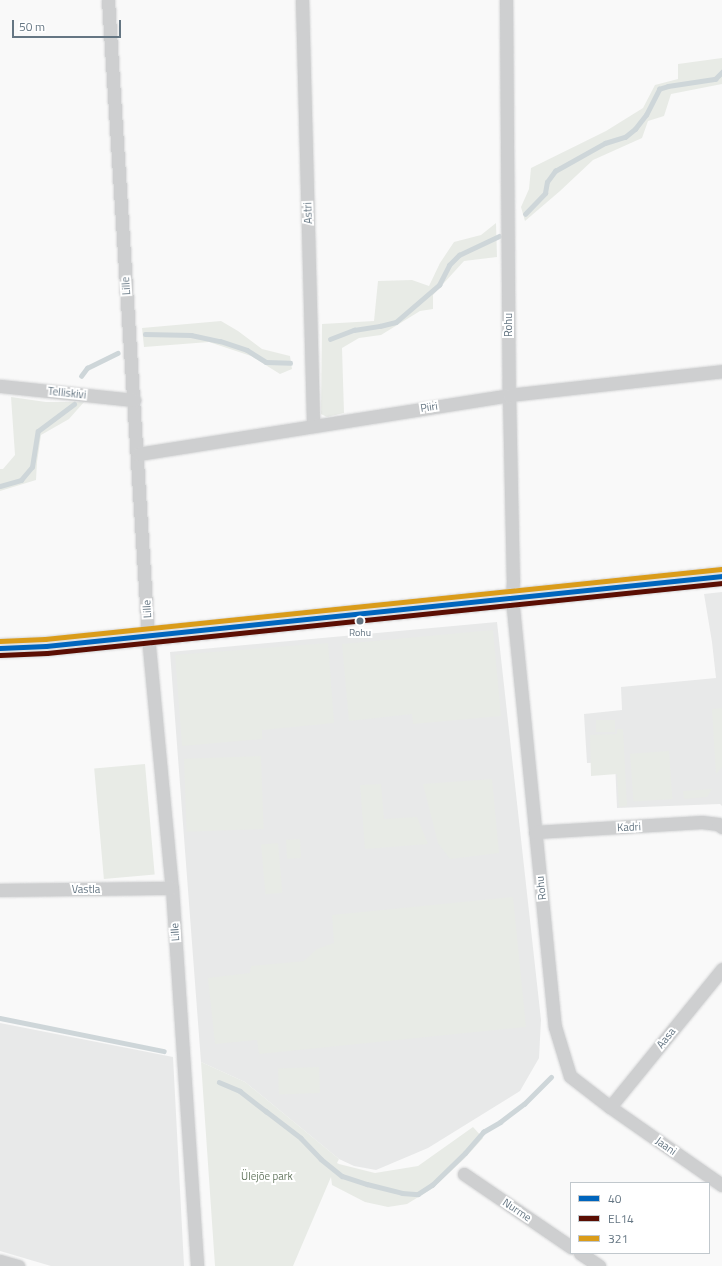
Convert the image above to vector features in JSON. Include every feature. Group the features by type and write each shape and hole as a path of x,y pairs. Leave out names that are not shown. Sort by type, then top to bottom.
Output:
{"main road":[{"path":"0,648 46,646 148,636 722,576"}],"street":[{"name":"Lille","path":"108,0 138,454 148,636 172,888 197,1266"},
{"name":"Astri","path":"302,0 314,425"},
{"name":"Rohu","path":"506,0 509,395 513,573 512,598 555,1027 570,1076 610,1107"},
{"name":"Piiri","path":"138,454 509,395 722,371"},
{"name":"Telliskivi","path":"0,386 134,400"},
{"name":"Kadri","path":"535,832 702,822 718,824 722,827"},
{"name":"Vastla","path":"0,890 172,888"},
{"name":"Aasa","path":"610,1107 722,969"},
{"name":"Jaani","path":"610,1107 722,1185"},
{"name":"Nurme","path":"464,1174 570,1246"},
{"path":"581,1254 599,1266"},
{"path":"0,1261 18,1266"}],"shaded area":[{"path":"722,592 722,806 720,804 617,808 615,762 587,763 584,714 622,710 621,687 716,678 704,594"},
{"path":"497,622 541,1020 539,1058 520,1091 428,1148 376,1170 354,1166 339,1159 245,1082 201,1062 170,652"},
{"path":"0,1023 173,1057 184,1266 51,1266 0,1251"}],"green space":[{"path":"722,58 722,84 671,94 664,116 648,121 642,138 593,160 525,221 521,207 529,189 531,168 606,131 643,108 655,85 678,79 678,64"},
{"path":"496,223 497,257 464,261 433,295 433,309 420,311 381,335 359,338 342,348 344,413 327,417 321,414 322,324 374,321 378,281 412,280 429,286 440,263 454,242 481,235"},
{"path":"221,321 238,331 262,349 290,356 292,369 280,374 251,356 209,342 144,347 142,328"},
{"path":"11,397 46,402 84,402 69,419 41,435 36,480 0,491 0,469 3,469 15,455"},
{"path":"493,630 501,716 413,724 412,714 349,721 342,644"},
{"path":"328,643 334,723 262,730 262,739 182,746 175,655"},
{"path":"722,708 722,767 716,774 712,709"},
{"path":"596,720 615,720 615,732 596,732"},
{"path":"617,729 623,729 627,806 619,807 617,774 591,776 590,735 617,734"},
{"path":"669,751 672,799 633,802 630,754"},
{"path":"261,756 264,829 187,832 184,759"},
{"path":"145,764 155,875 104,879 94,768"},
{"path":"492,779 499,853 450,859 438,843 423,784"},
{"path":"381,784 384,819 417,817 428,844 365,849 360,785"},
{"path":"712,789 707,797 684,799 683,791"},
{"path":"300,839 301,858 287,859 286,840"},
{"path":"278,843 282,893 265,894 261,844"},
{"path":"513,897 526,1027 259,1054 257,1040 215,1044 208,978 250,973 251,966 304,961 317,949 334,943 332,915"},
{"name":"Ülejõe park","path":"201,1062 245,1082 339,1159 337,1163 339,1164 375,1173 418,1166 473,1127 483,1138 465,1158 433,1188 407,1204 388,1207 365,1202 332,1185 331,1177 293,1266 215,1266"},
{"path":"319,1067 320,1093 279,1094 278,1068"}],"waterway":[{"path":"525,214 545,193 547,182 555,171 605,143 625,137 635,129 646,115 659,89 668,86 715,79 722,72"},
{"path":"330,339 354,330 396,322 439,285 449,265 459,255 499,236"},
{"path":"145,334 191,335 220,341 247,350 266,362 290,363"},
{"path":"81,376 87,368 118,353"},
{"path":"0,486 21,480 32,467 38,431 74,404"},
{"path":"0,1018 164,1051"},
{"path":"219,1082 240,1091 301,1138 321,1159 342,1176 402,1193 418,1194 432,1185 465,1153 483,1132 500,1122 524,1104 551,1077"}],"transit line":[{"name":"321","path":"0,641 45,639 721,569"},
{"name":"40","path":"0,648 46,646 722,576"},
{"name":"EL14","path":"0,655 47,653 722,583"}],"place":[{"name":"Rohu","path":"360,621"}]}
